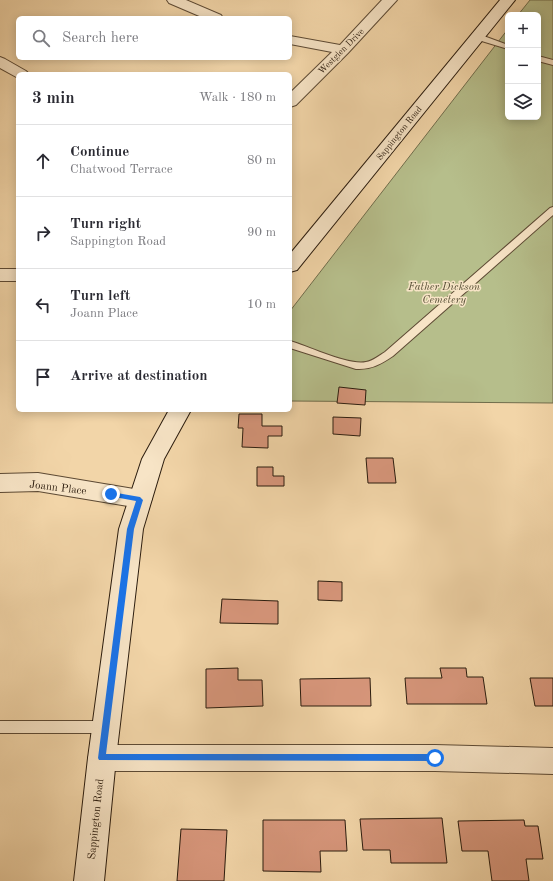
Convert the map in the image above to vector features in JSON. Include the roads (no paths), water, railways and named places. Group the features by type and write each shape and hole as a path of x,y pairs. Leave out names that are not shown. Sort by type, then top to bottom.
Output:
{"main road":[{"path":"174,0 211,16"},
{"name":"Westglen Drive","path":"292,100 343,50 390,0"},
{"name":"Sappington Road","path":"292,264 508,0"},
{"path":"292,40 343,50"},
{"path":"0,62 18,72"},
{"path":"0,79 16,78"},
{"path":"0,275 16,275"},
{"name":"Sappington Road","path":"89,881 102,758 131,529 153,459 172,421 179,412"},
{"name":"Joann Place","path":"0,483 38,482 140,500"},
{"path":"102,758 435,758 553,761"}],"lane":[{"path":"478,37 505,46"},
{"path":"541,59 553,63"},
{"path":"292,345 350,364 364,366 377,362 389,354 553,210"},
{"path":"0,727 106,727"}],"park label":[{"name":"Father Dickson Cemetery","path":"444,292"}]}
